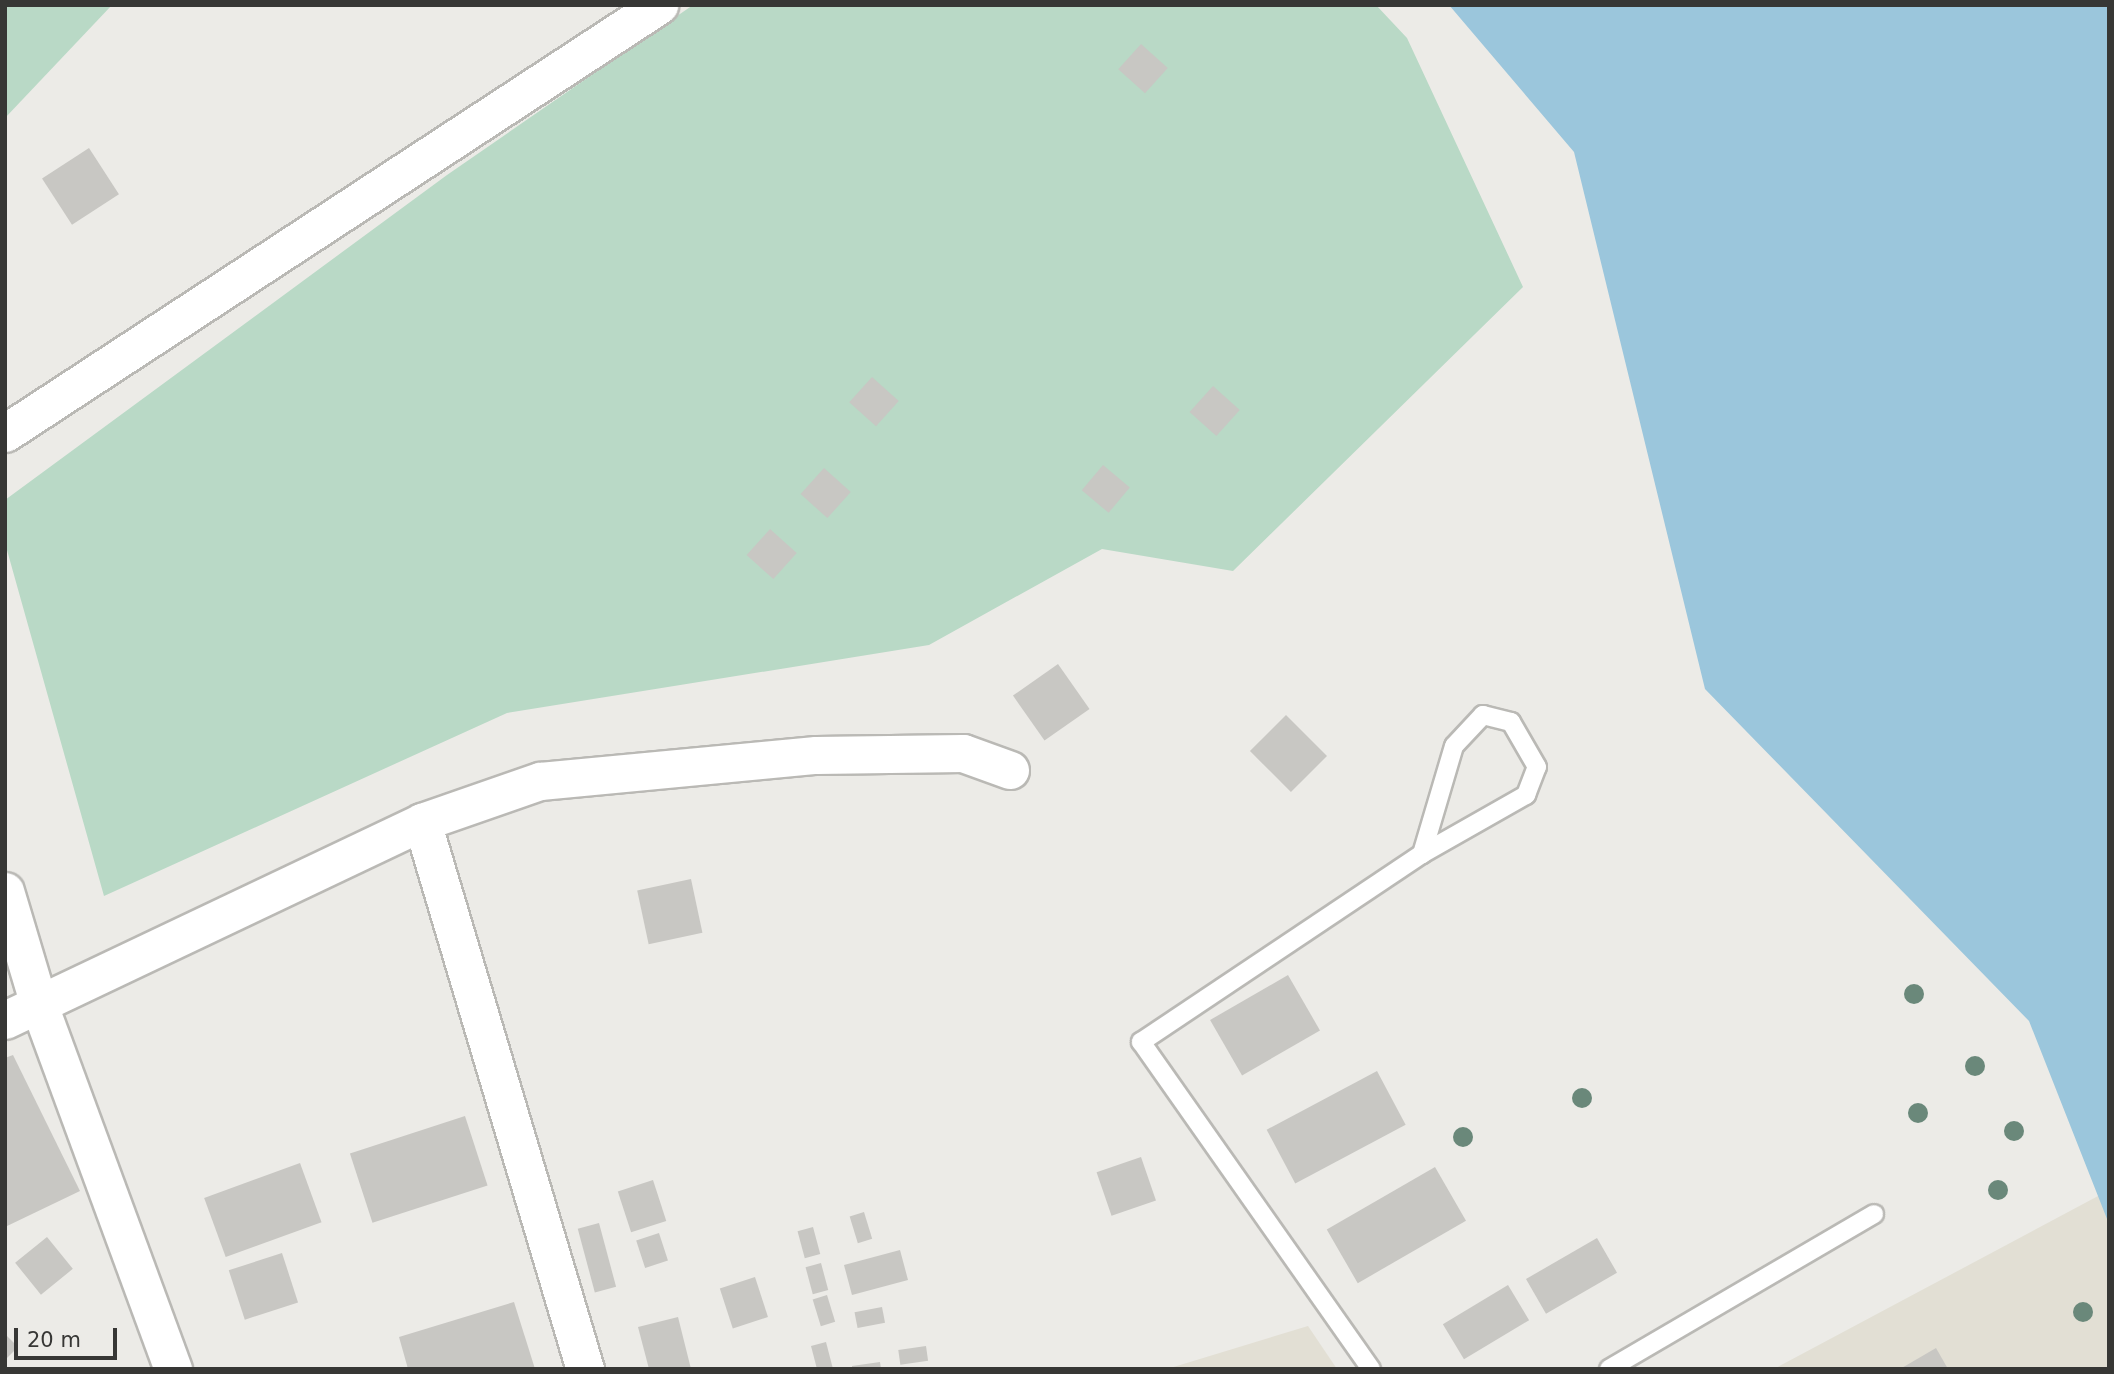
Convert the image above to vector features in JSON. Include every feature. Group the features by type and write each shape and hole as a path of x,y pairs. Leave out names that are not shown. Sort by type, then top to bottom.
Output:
{"street":[{"path":"5,433 659,5"},
{"path":"5,1020 422,822 540,781 816,755 963,753 1010,770"},
{"path":"422,822 585,1369"},
{"path":"5,891 39,1005 173,1369"}],"lane":[{"path":"1371,1369 1141,1042 1422,853 1526,795 1537,767 1511,722 1483,715 1454,746 1422,853"},
{"path":"1609,1369 1874,1214"}],"shaded area":[{"path":"2100,1195 2109,1224 2109,1369 1774,1369"},
{"path":"1308,1326 1337,1369 1167,1369"}],"green space":[{"path":"5,5 112,5 5,118"},
{"path":"693,5 1376,5 1407,38 1523,287 1233,571 1102,549 929,645 507,713 104,896 5,543 5,500 447,175"}],"water":[{"path":"1449,5 2109,5 2109,1224 2029,1021 1705,689 1574,152"}],"building":[{"path":"1141,44 1168,68 1145,93 1118,69"},
{"path":"89,148 119,194 72,225 42,178"},
{"path":"872,377 899,401 876,426 849,402"},
{"path":"1213,386 1240,410 1216,436 1190,412"},
{"path":"1103,465 1130,487 1109,513 1082,490"},
{"path":"824,468 851,492 827,518 801,494"},
{"path":"770,529 797,553 773,579 747,555"},
{"path":"1058,664 1090,709 1044,741 1013,696"},
{"path":"1286,715 1327,756 1291,792 1250,751"},
{"path":"691,879 702,933 649,944 637,890"},
{"path":"1288,975 1320,1030 1242,1075 1210,1020"},
{"path":"13,1055 80,1191 5,1227 5,1058"},
{"path":"1377,1071 1406,1125 1295,1184 1267,1130"},
{"path":"465,1116 488,1185 372,1223 350,1153"},
{"path":"1141,1157 1156,1200 1112,1216 1097,1172"},
{"path":"300,1163 322,1222 226,1257 204,1198"},
{"path":"1435,1167 1466,1221 1358,1283 1327,1230"},
{"path":"653,1180 666,1221 631,1232 618,1191"},
{"path":"864,1212 872,1239 858,1243 850,1216"},
{"path":"599,1223 616,1287 595,1292 578,1229"},
{"path":"813,1227 820,1254 805,1258 798,1231"},
{"path":"659,1233 668,1261 645,1268 636,1240"},
{"path":"47,1237 73,1269 41,1295 15,1263"},
{"path":"1597,1238 1617,1273 1546,1314 1526,1279"},
{"path":"900,1250 908,1280 852,1295 844,1265"},
{"path":"282,1253 298,1302 245,1320 229,1270"},
{"path":"821,1263 828,1290 813,1294 806,1267"},
{"path":"755,1277 768,1317 733,1328 720,1288"},
{"path":"1508,1285 1529,1320 1464,1359 1443,1324"},
{"path":"827,1295 835,1322 821,1326 813,1299"},
{"path":"514,1302 535,1369 408,1369 399,1337"},
{"path":"882,1307 885,1323 858,1328 855,1312"},
{"path":"678,1317 691,1369 649,1369 638,1327"},
{"path":"5,1334 18,1347 5,1360"},
{"path":"826,1342 833,1369 817,1369 811,1346"},
{"path":"926,1346 928,1361 900,1365 898,1350"},
{"path":"1936,1348 1948,1369 1900,1369"},
{"path":"880,1362 881,1369 852,1369 852,1366"}]}
